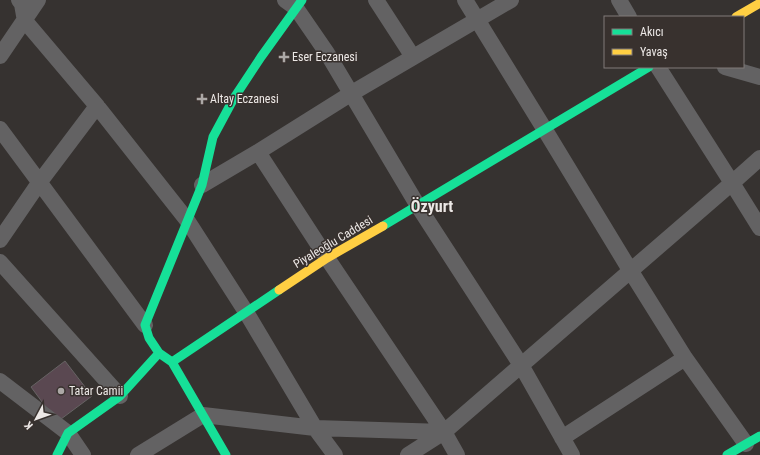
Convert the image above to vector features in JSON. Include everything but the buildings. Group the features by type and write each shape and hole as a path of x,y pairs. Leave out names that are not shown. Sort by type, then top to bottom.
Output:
{"street":[{"path":"18,0 22,4 25,21 97,106 187,220 246,312 315,428 335,455"},
{"path":"0,56 38,0"},
{"path":"376,0 413,57"},
{"path":"465,0 685,358 746,444"},
{"path":"202,185 352,93 511,0"},
{"path":"619,0 628,16"},
{"path":"145,325 202,185 213,137 234,98 294,3 352,93 418,206 521,365 572,455"},
{"path":"738,16 760,4"},
{"name":"Piyaleoğlu Caddesi","path":"172,362 327,258 418,206 647,68"},
{"path":"659,68 760,228"},
{"path":"728,68 760,77"},
{"path":"0,240 39,183 97,106"},
{"path":"0,129 145,325 149,338 159,353 172,362 226,455"},
{"path":"258,152 458,455"},
{"path":"408,455 444,432 760,158"},
{"path":"0,262 120,396"},
{"path":"57,455 68,433 120,396 159,353"},
{"path":"562,438 685,358"},
{"path":"0,381 68,433 83,455"},
{"path":"138,455 203,414 315,428 444,432"},
{"path":"726,455 760,436"}],"traffic: fast":[{"path":"159,353 149,338 145,325 202,185 213,137 234,98 302,0"},
{"path":"383,226 647,68"},
{"path":"57,455 68,433 120,396 159,353 172,362 279,290"},
{"path":"172,362 226,455"},
{"path":"727,455 760,436"}],"traffic: slow":[{"path":"738,16 760,3"},
{"path":"279,290 327,258 383,226"}],"place":[{"name":"Eser Eczanesi","path":"284,57"},
{"name":"Altay Eczanesi","path":"202,99"},
{"name":"Tatar Camii","path":"61,391"}],"district":[{"name":"Özyurt","path":"432,206"}]}
